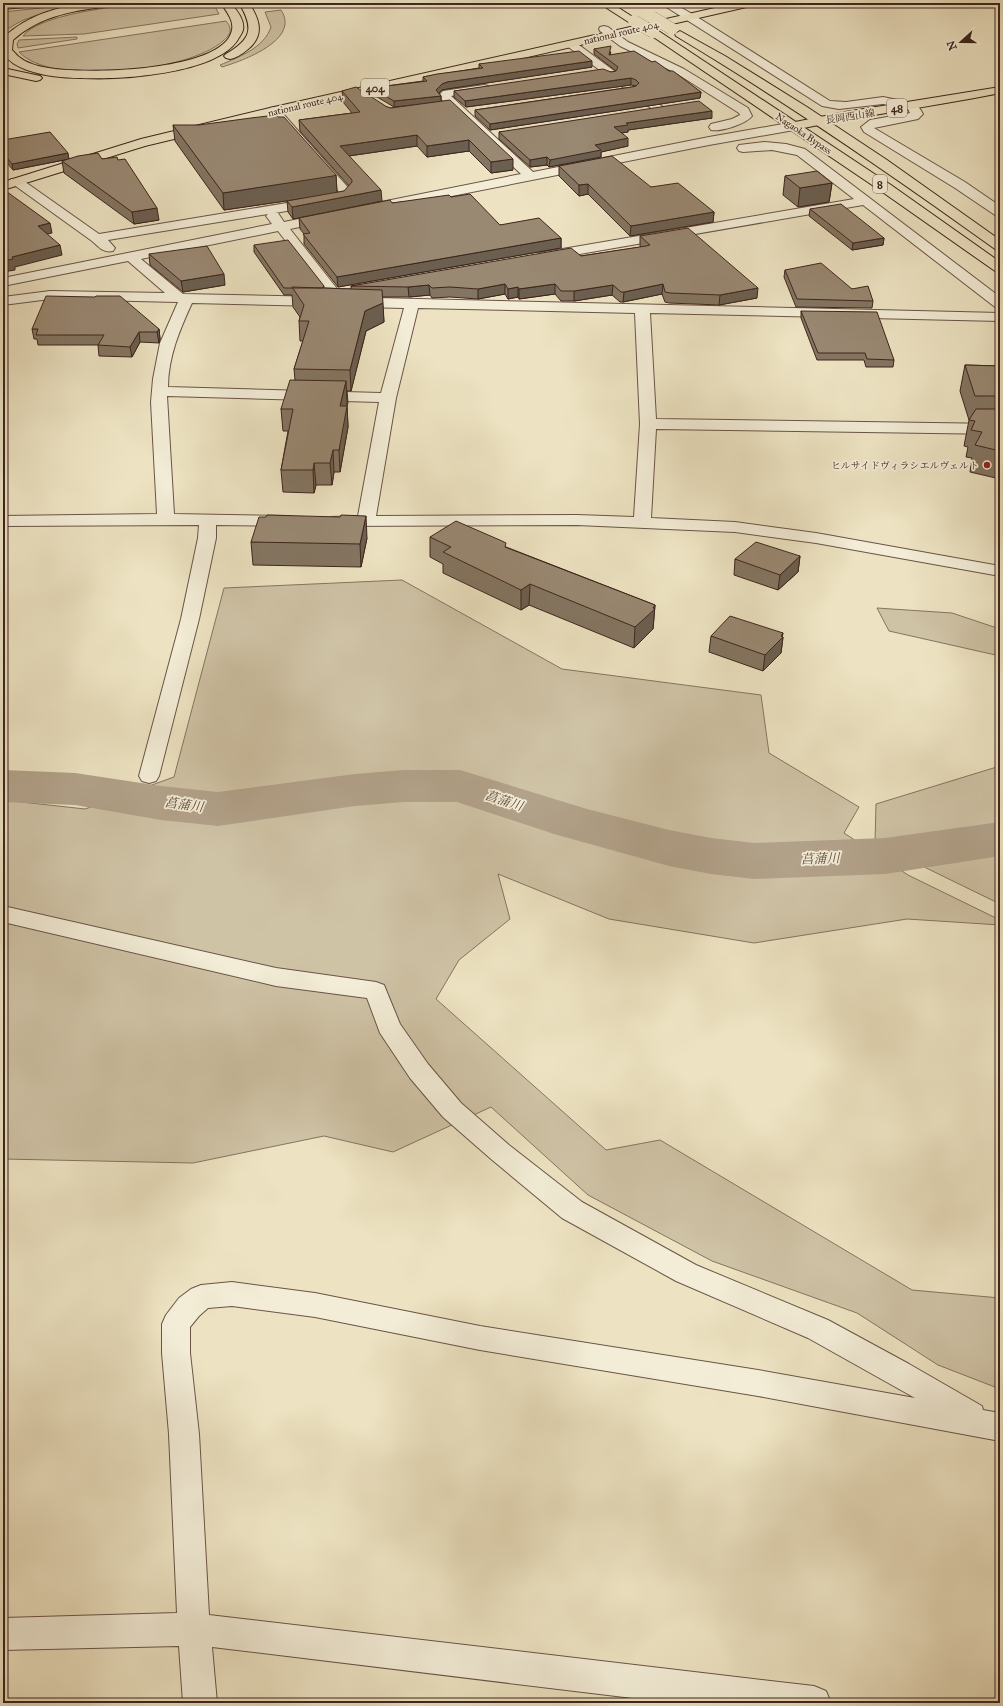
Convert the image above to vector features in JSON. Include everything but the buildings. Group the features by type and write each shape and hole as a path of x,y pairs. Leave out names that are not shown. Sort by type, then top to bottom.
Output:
{"main road":[{"path":"3,6 37,3"},
{"path":"112,3 67,11 30,23 20,28 8,39 7,50 16,60 25,65 52,72 94,75 145,72 197,61 220,51 234,40 238,28 237,22 226,3"},
{"path":"3,71 50,80 87,82 132,80 170,75 202,67 237,52 250,42 255,30 254,20 244,3"},
{"name":"Nagaoka Bypass","path":"604,3 652,32 794,126 1000,268"},
{"name":"national route 404","path":"9,184 140,143 571,44 607,32 750,3"},
{"name":"Nagaoka Bypass","path":"640,10 781,95 915,184 1000,246"},
{"name":"長岡西山線","path":"794,126 819,120 956,100 1000,90"}],"street":[{"path":"665,3 690,16 746,54 826,104 848,106 886,101 913,106 917,114 914,116 874,123 867,127 960,185 1000,212"},
{"path":"607,32 624,44 680,71 726,99 744,112 746,116 743,119 700,130 698,133 720,149 728,150 771,145 790,148 801,152 1000,304"},
{"path":"571,44 659,109"},
{"path":"590,72 606,70"},
{"path":"495,86 445,94 444,96 531,177"},
{"path":"616,91 631,89"},
{"path":"357,92 369,99"},
{"path":"711,101 726,99"},
{"path":"437,107 477,111"},
{"path":"643,112 674,107"},
{"path":"97,238 269,211 339,198 346,192 274,111"},
{"path":"372,208 709,141 794,126"},
{"path":"486,136 502,133"},
{"path":"9,184 97,238 183,298"},
{"path":"529,259 866,201"},
{"path":"269,211 331,297"},
{"path":"3,282 341,214"},
{"path":"331,297 356,289"},
{"path":"3,301 50,295 183,298 331,297 412,304 1000,317"},
{"path":"166,519 159,402 159,376 163,355 183,298"},
{"path":"366,522 388,398 412,304"},
{"path":"642,308 648,424 642,523"},
{"path":"160,391 388,398"},
{"path":"648,424 1000,430"},
{"path":"3,521 166,519 366,522 577,520 642,523 760,530 816,538 1000,571"},
{"path":"149,776 190,619 207,538 208,520"},
{"path":"3,914 276,977 376,991 389,1027 419,1071 452,1110 500,1152 572,1210 686,1274 818,1329 993,1426"},
{"path":"200,1703 194,1629 184,1434 176,1353 176,1324 189,1307 201,1297 232,1294 315,1305 480,1338 758,1383 993,1426"},
{"path":"3,1634 194,1629 814,1703"}],"shaded area":[{"path":"88,3 44,13 22,21 3,33 3,12"},
{"path":"146,3 213,3 219,14 84,34 23,36 32,28 45,22 80,12"},
{"path":"281,10 285,21 283,31 276,40 266,48 242,60 222,67 220,65 243,55 263,41 271,27 265,12"},
{"path":"226,21 230,28 229,34 223,41 206,52 181,61 152,67 120,71 89,72 60,69 36,63 19,52"},
{"path":"77,37 77,39 18,48 17,44 19,40"},
{"path":"402,580 562,669 761,695 769,753 859,807 844,833 908,875 1000,920 1000,925 907,919 754,943 609,919 498,874 510,919 459,960 436,999 606,1150 660,1140 912,1290 1000,1298 1000,1389 938,1365 857,1313 712,1261 588,1195 491,1107 393,1152 324,1136 193,1163 3,1159 3,800 85,809 174,777 224,588"},
{"path":"877,608 952,613 1000,629 1000,656 889,631"},
{"path":"1000,766 1000,904 875,843 876,804"}],"waterway":[{"name":"菖蒲川","path":"3,786 75,789 161,803 218,809 355,790 404,786 460,786 572,822 669,848 711,856 754,861 885,856 1000,839"}],"place":[{"name":"ヒルサイドヴィラシエルヴェルト","path":"987,465"}]}
